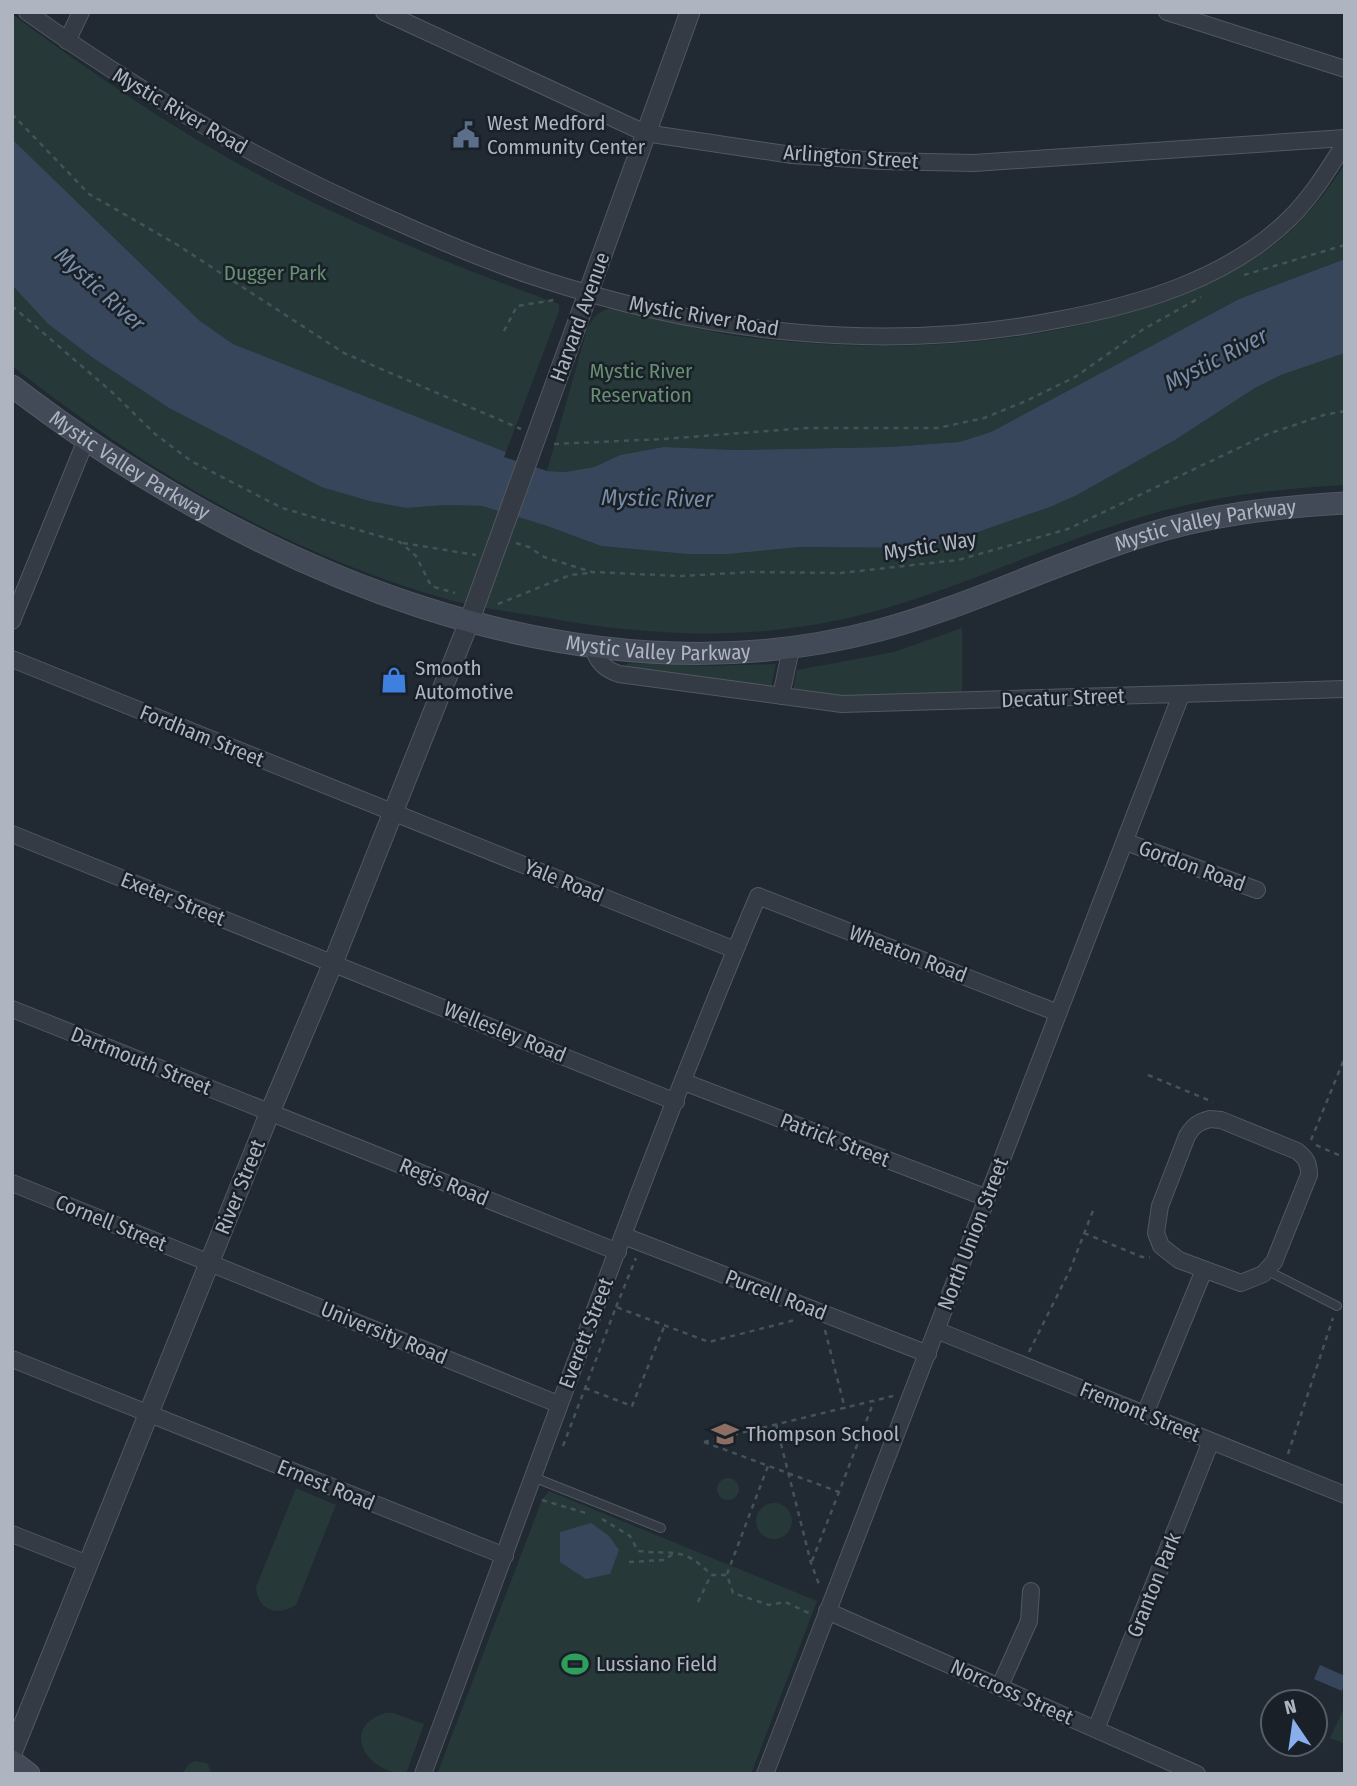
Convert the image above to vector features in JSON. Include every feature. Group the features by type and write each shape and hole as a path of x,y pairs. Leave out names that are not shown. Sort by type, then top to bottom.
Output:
{"main road":[{"name":"Mystic Valley Parkway","path":"12,386 86,440 178,497 275,550 390,598 469,622 593,645 690,653 790,648 900,624 1125,542 1190,523 1275,508 1345,503"},
{"path":"12,1762 29,1774"}],"street":[{"name":"Mystic River Road","path":"27,12 160,101 295,176 458,248 540,279 648,309 738,326 854,337 940,336 992,331 1114,308 1192,282 1260,244 1310,196 1345,144"},
{"path":"67,41 80,12"},
{"name":"Arlington Street","path":"384,12 645,133 792,155 974,163 1345,138"},
{"name":"Harvard Avenue","path":"469,622 501,534 545,440 588,292 691,12"},
{"path":"1167,12 1345,69"},
{"path":"12,621 86,440"},
{"name":"River Street","path":"12,1753 469,622"},
{"name":"Decatur Street","path":"593,645 597,658 608,669 620,674 842,704 1345,689"},
{"path":"781,696 790,648"},
{"name":"Fordham Street","path":"12,659 392,813"},
{"name":"North Union Street","path":"765,1774 1181,695"},
{"name":"Yale Road","path":"392,813 735,950"},
{"name":"Exeter Street","path":"12,834 333,963"},
{"name":"Gordon Road","path":"1126,842 1257,890"},
{"name":"Everett Street","path":"423,1774 505,1556 558,1404 758,896"},
{"name":"Wheaton Road","path":"758,896 1058,1013"},
{"name":"Wellesley Road","path":"333,963 676,1102"},
{"name":"Dartmouth Street","path":"12,1009 270,1112"},
{"name":"Patrick Street","path":"684,1082 987,1198"},
{"name":"Regis Road","path":"270,1112 618,1252"},
{"path":"1221,1120 1305,1156 1309,1175 1282,1247 1268,1271 1254,1280 1241,1283 1180,1260 1161,1246 1156,1233 1160,1206 1193,1127 1201,1121 1221,1120"},
{"name":"Cornell Street","path":"12,1183 210,1263"},
{"name":"Purcell Road","path":"624,1236 928,1354"},
{"name":"University Road","path":"210,1263 558,1404"},
{"path":"1144,1414 1204,1270"},
{"name":"Fremont Street","path":"936,1330 1345,1495"},
{"name":"Ernest Road","path":"12,1359 505,1556"},
{"name":"Granton Park","path":"1096,1729 1211,1441"},
{"path":"12,1534 88,1564"},
{"path":"1000,1686 1029,1621 1031,1591"},
{"name":"Norcross Street","path":"826,1616 1000,1686 1197,1774"}],"lane":[{"path":"1268,1271 1337,1306"},
{"path":"533,1477 661,1528"}],"path":[{"path":"12,114 89,194 176,244 344,353 545,440 650,440 807,428 938,428 984,418 1075,377 1142,330 1206,293"},
{"path":"1240,276 1345,245"},
{"path":"503,331 517,306 557,299"},
{"path":"12,306 113,393 155,434 191,461 282,508 400,542 492,560"},
{"name":"Mystic Way","path":"501,534 544,557 592,572 681,576 751,572 841,573 958,560 1068,529 1268,434 1324,415 1345,411"},
{"path":"400,542 416,556 431,586 455,593"},
{"path":"498,604 570,575 592,572"},
{"path":"1345,1058 1310,1143 1345,1158"},
{"path":"1023,1365 1070,1270 1094,1208"},
{"path":"1084,1233 1142,1256 1180,1260"},
{"path":"562,1447 636,1257 646,1261"},
{"path":"1282,1470 1337,1306"},
{"path":"616,1307 709,1342 805,1318"},
{"path":"585,1388 632,1406 664,1326"},
{"path":"836,1331 824,1326 845,1409"},
{"path":"839,1492 704,1442 897,1395"},
{"path":"811,1563 874,1402"},
{"path":"776,1424 811,1563 823,1594"},
{"path":"768,1466 727,1575 733,1593 769,1605 785,1602 826,1616"},
{"path":"536,1499 598,1516 630,1536 638,1551 676,1553 696,1559 711,1575 727,1575"},
{"path":"629,1562 664,1560 676,1553"},
{"path":"698,1602 711,1575"}],"green space":[{"name":"Dugger Park","path":"12,14 141,104 207,146 276,184 416,248 559,304 559,311 506,452 233,344 200,321 12,139"},
{"name":"Mystic River Reservation","path":"1345,164 1345,259 1239,299 991,432 959,442 889,447 736,450 662,447 620,455 594,467 565,472 547,471 587,329 596,316 606,310 616,307 729,335 800,343 855,345 967,342 1077,326 1182,293 1248,262 1284,237 1301,221"},
{"path":"12,285 48,324 93,358 169,408 321,487 406,508 482,506 601,546 686,554 799,547 921,548 986,529 1077,495 1175,440 1255,388 1281,375 1345,353 1345,485 1245,494 1172,508 1113,526 907,601 832,621 792,628 711,633 670,633 589,625 468,604 384,579 271,531 163,472 111,439 12,366"},
{"path":"962,628 962,692 841,696 793,690 797,670 894,652"},
{"path":"626,664 706,666 776,664 771,687 627,668"},
{"path":"728,1478 736,1481 739,1489 736,1497 728,1500 720,1497 717,1489 720,1481"},
{"path":"296,1488 336,1505 296,1605 276,1611 264,1606 257,1595 256,1587"},
{"path":"549,1491 817,1601 751,1774 437,1774 542,1500"},
{"path":"774,1503 787,1508 792,1521 787,1534 774,1539 761,1534 756,1521 761,1508"},
{"path":"1345,1706 1345,1744 1330,1738"},
{"path":"386,1713 424,1724 406,1774 379,1766 363,1748 361,1738 364,1728 372,1719"},
{"path":"195,1761 207,1763 212,1774 182,1774 189,1764"}],"water":[{"name":"Mystic River","path":"12,139 200,321 233,344 506,452 504,457 547,471 565,472 594,467 620,455 663,447 736,450 889,447 959,442 991,432 1239,299 1345,259 1345,353 1281,375 1255,388 1175,440 1077,495 955,540 921,548 799,547 727,554 686,554 601,546 482,506 406,508 321,487 169,408 93,358 48,324 12,285"},
{"path":"591,1523 609,1536 619,1550 610,1574 586,1579 560,1562 560,1532"},
{"path":"1320,1665 1345,1676 1342,1691 1314,1679"}],"place":[{"name":"West Medford Community Center","path":"466,135"},
{"name":"Smooth Automotive","path":"394,680"},
{"name":"Thompson School","path":"725,1434"},
{"name":"Lussiano Field","path":"575,1664"}]}
